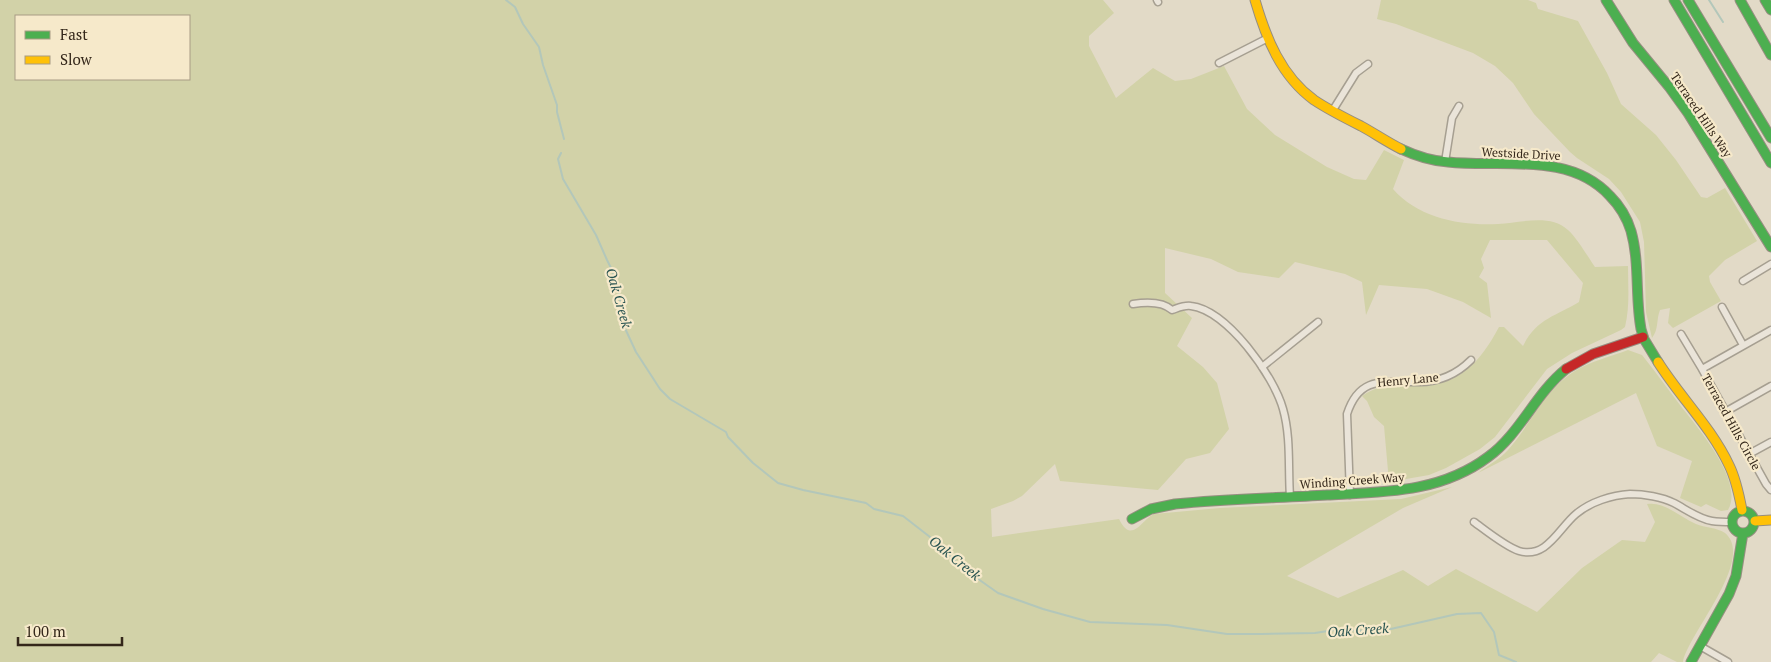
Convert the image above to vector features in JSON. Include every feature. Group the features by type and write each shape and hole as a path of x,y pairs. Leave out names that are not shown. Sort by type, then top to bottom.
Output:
{"main road":[{"name":"Westside Drive","path":"1255,0 1268,38 1281,66 1296,85 1308,95 1333,110 1411,153 1445,162 1563,168 1587,177 1607,191 1623,212 1634,239 1639,316 1643,336 1661,368 1706,427 1725,456 1740,496 1742,510"},
{"name":"Terraced Hills Way","path":"1606,0 1633,43 1688,113 1771,247"},
{"path":"1674,0 1771,163"},
{"path":"1688,0 1771,138"},
{"path":"1740,0 1771,56"},
{"path":"1765,0 1771,10"},
{"name":"Winding Creek Way","path":"1132,519 1144,511 1170,506 1290,497 1399,492 1428,486 1452,477 1472,466 1502,445 1547,385 1567,368 1591,355 1643,336"},
{"path":"1742,510 1752,514 1755,521 1750,531 1743,533 1734,529 1732,522 1735,513 1742,510"},
{"path":"1755,521 1771,520"},
{"path":"1691,662 1729,594 1736,576 1743,533"}],"street":[{"path":"1219,63 1268,38"},
{"path":"1333,110 1356,73 1368,64"},
{"path":"1445,162 1452,118 1459,106"},
{"path":"1743,281 1771,264"},
{"path":"1132,304 1157,303 1167,305 1172,310 1182,306 1191,306 1210,313 1233,331 1276,388 1284,411 1290,497"},
{"path":"1722,307 1743,345"},
{"path":"1262,367 1318,322"},
{"name":"Terraced Hills Circle","path":"1771,330 1702,369 1771,490"},
{"path":"1682,334 1702,369"},
{"name":"Henry Lane","path":"1350,495 1346,414 1359,392 1378,381 1419,382 1442,378 1451,375 1471,360"},
{"path":"1725,412 1771,386"},
{"path":"1749,454 1771,442"},
{"path":"1474,522 1519,551 1536,551 1549,544 1578,513 1611,497 1630,494 1650,496 1672,502 1692,514 1712,521 1732,522"},
{"path":"1700,646 1728,662"}],"green space":[{"path":"0,0 1103,0 1114,13 1089,36 1089,46 1116,98 1153,68 1175,81 1191,79 1224,66 1247,109 1275,135 1327,167 1354,179 1366,180 1384,150 1404,160 1393,189 1403,199 1427,213 1455,221 1484,224 1534,220 1553,222 1561,225 1571,233 1595,267 1628,266 1627,319 1625,327 1621,330 1572,353 1547,369 1495,437 1480,449 1429,475 1389,482 1384,426 1374,417 1367,401 1362,396 1381,387 1429,386 1455,378 1484,352 1499,327 1504,327 1523,346 1528,337 1540,324 1579,302 1583,283 1547,240 1490,240 1481,259 1484,268 1479,277 1487,283 1491,318 1463,302 1427,289 1379,285 1366,315 1362,282 1345,274 1295,262 1279,278 1238,272 1211,259 1165,248 1165,293 1192,318 1177,346 1203,367 1217,383 1229,429 1210,453 1186,459 1158,490 1060,481 1055,464 1022,496 991,509 992,537 1119,519 1128,530 1132,530 1154,514 1220,508 1401,499 1452,487 1403,508 1287,576 1338,598 1403,570 1428,586 1456,569 1537,612 1582,568 1622,540 1645,542 1655,522 1647,504 1660,505 1696,524 1725,533 1732,545 1732,560 1727,578 1718,597 1696,634 1683,662 1677,662 1659,653 1651,662 0,662"},
{"path":"1381,0 1528,0 1536,3 1538,9 1578,21 1607,73 1621,104 1656,135 1676,160 1701,197 1707,198 1725,188 1757,241 1725,260 1709,276 1710,282 1721,301 1673,328 1668,323 1670,308 1660,310 1656,331 1652,338 1646,312 1644,242 1640,222 1621,192 1609,179 1570,152 1534,114 1513,83 1495,66 1473,53 1396,24 1377,19"},
{"path":"1628,350 1642,355 1697,426 1716,454 1730,484 1731,498 1728,510 1721,511 1706,504 1701,507 1680,498 1692,461 1657,446 1636,393 1478,473 1508,450 1546,397 1564,379 1588,364"}],"waterway":[{"name":"Oak Creek","path":"506,0 515,7 523,24 539,47 543,65 557,105 564,139"},
{"path":"1709,0 1723,22"},
{"name":"Oak Creek","path":"561,153 558,159 563,179 596,235 612,270 619,293 623,324 636,352 660,389 670,399 726,432 728,437 753,463 778,483 866,503 874,509 903,516 930,537 964,569 998,593 1043,609 1090,622 1167,625 1227,634 1315,633 1334,630 1382,631 1457,614 1481,613 1494,632 1499,655 1516,662"}],"traffic: fast":[{"path":"1606,0 1633,43 1688,113 1771,247"},
{"path":"1674,0 1771,163"},
{"path":"1688,0 1771,138"},
{"path":"1740,0 1771,55"},
{"path":"1765,0 1771,10"},
{"path":"1401,149 1424,158 1442,161 1534,164 1555,167 1575,173 1593,182 1610,196 1623,212 1634,243 1641,329 1644,339 1658,362"},
{"path":"1132,519 1151,509 1175,504 1369,493 1411,488 1451,478 1470,469 1499,448 1519,426 1545,390 1566,369"},
{"path":"1739,511 1747,511 1754,518 1754,522 1754,526 1747,533 1739,533 1732,526 1732,518 1739,511"},
{"path":"1691,662 1729,594 1736,576 1743,533"}],"traffic: slow":[{"path":"1255,0 1264,28 1276,55 1292,80 1314,100 1325,107 1401,149"},
{"path":"1658,362 1722,451 1734,476 1742,510"},
{"path":"1755,521 1771,520"}],"traffic: jam":[{"path":"1566,369 1593,354 1643,337"}]}
